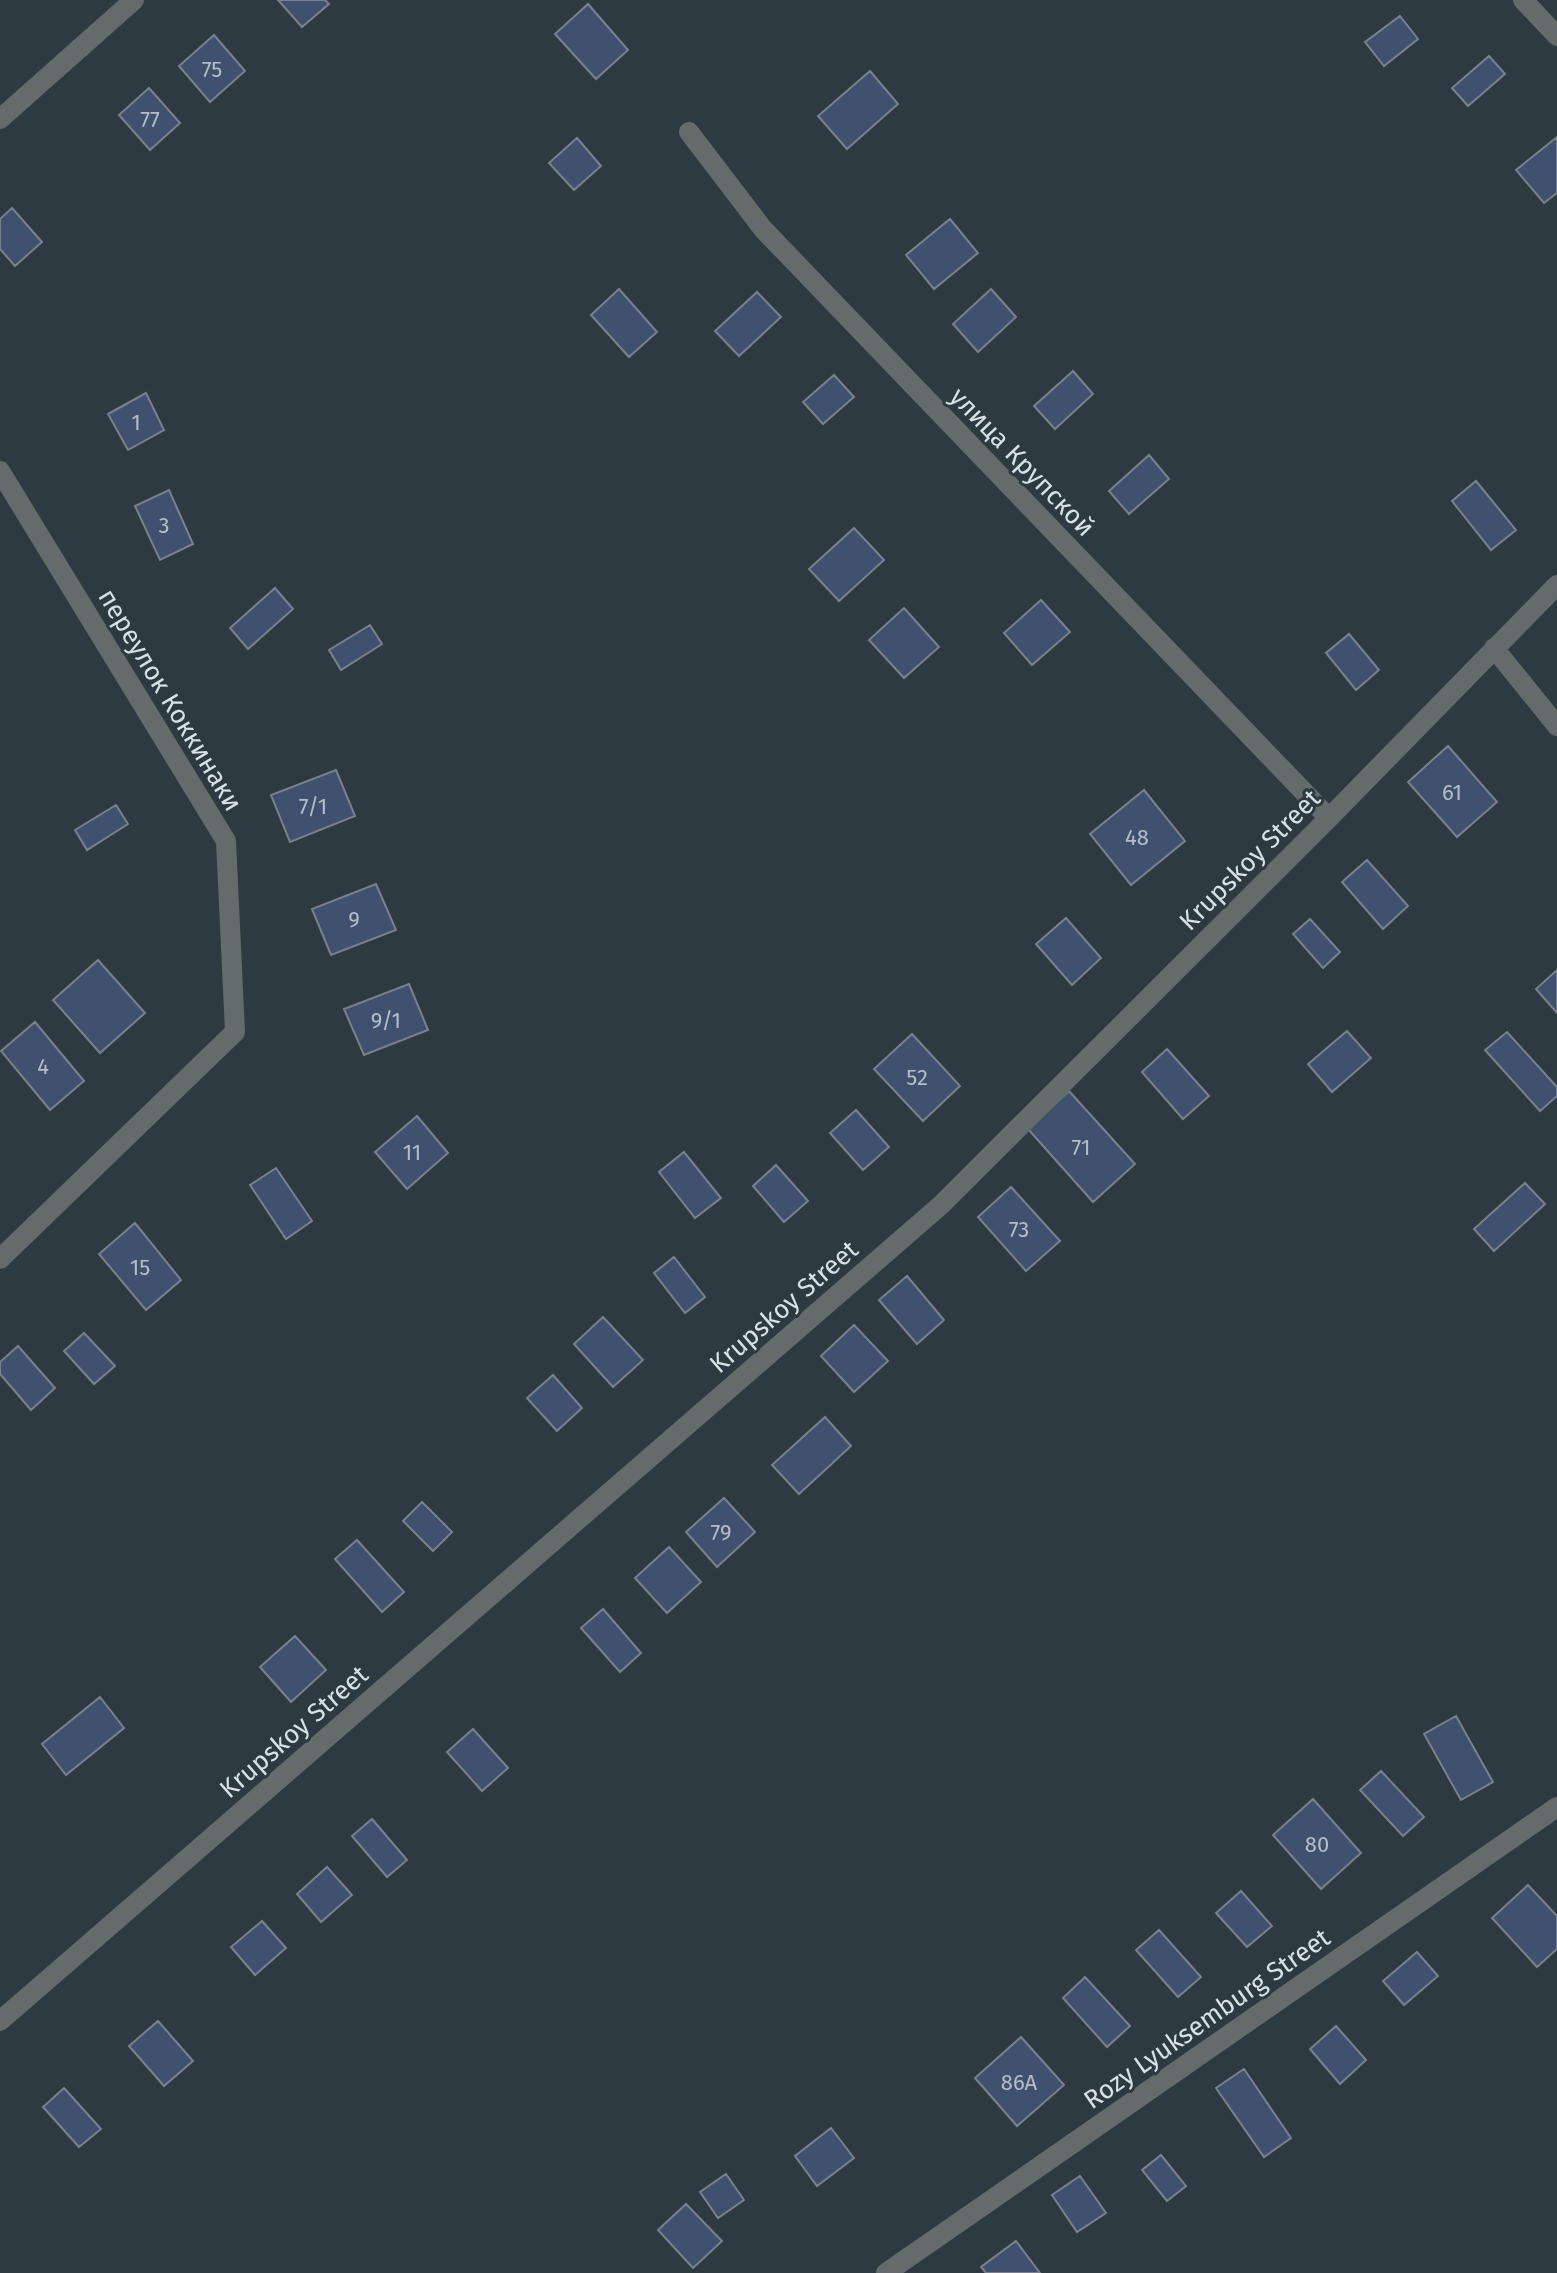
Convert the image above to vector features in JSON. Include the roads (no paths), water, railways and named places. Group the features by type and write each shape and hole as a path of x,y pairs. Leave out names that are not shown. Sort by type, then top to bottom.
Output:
{"street":[{"path":"0,119 134,0"},
{"path":"1523,0 1557,36"},
{"name":"улица Крупской","path":"689,132 763,229 1329,818"},
{"name":"переулок Коккинаки","path":"0,471 226,841 235,1032 0,1259"},
{"name":"Krupskoy Street","path":"0,2021 941,1205 1329,818 1557,585"},
{"path":"1494,648 1557,726"},
{"name":"Rozy Lyuksemburg Street","path":"886,2273 1557,1807"}]}
